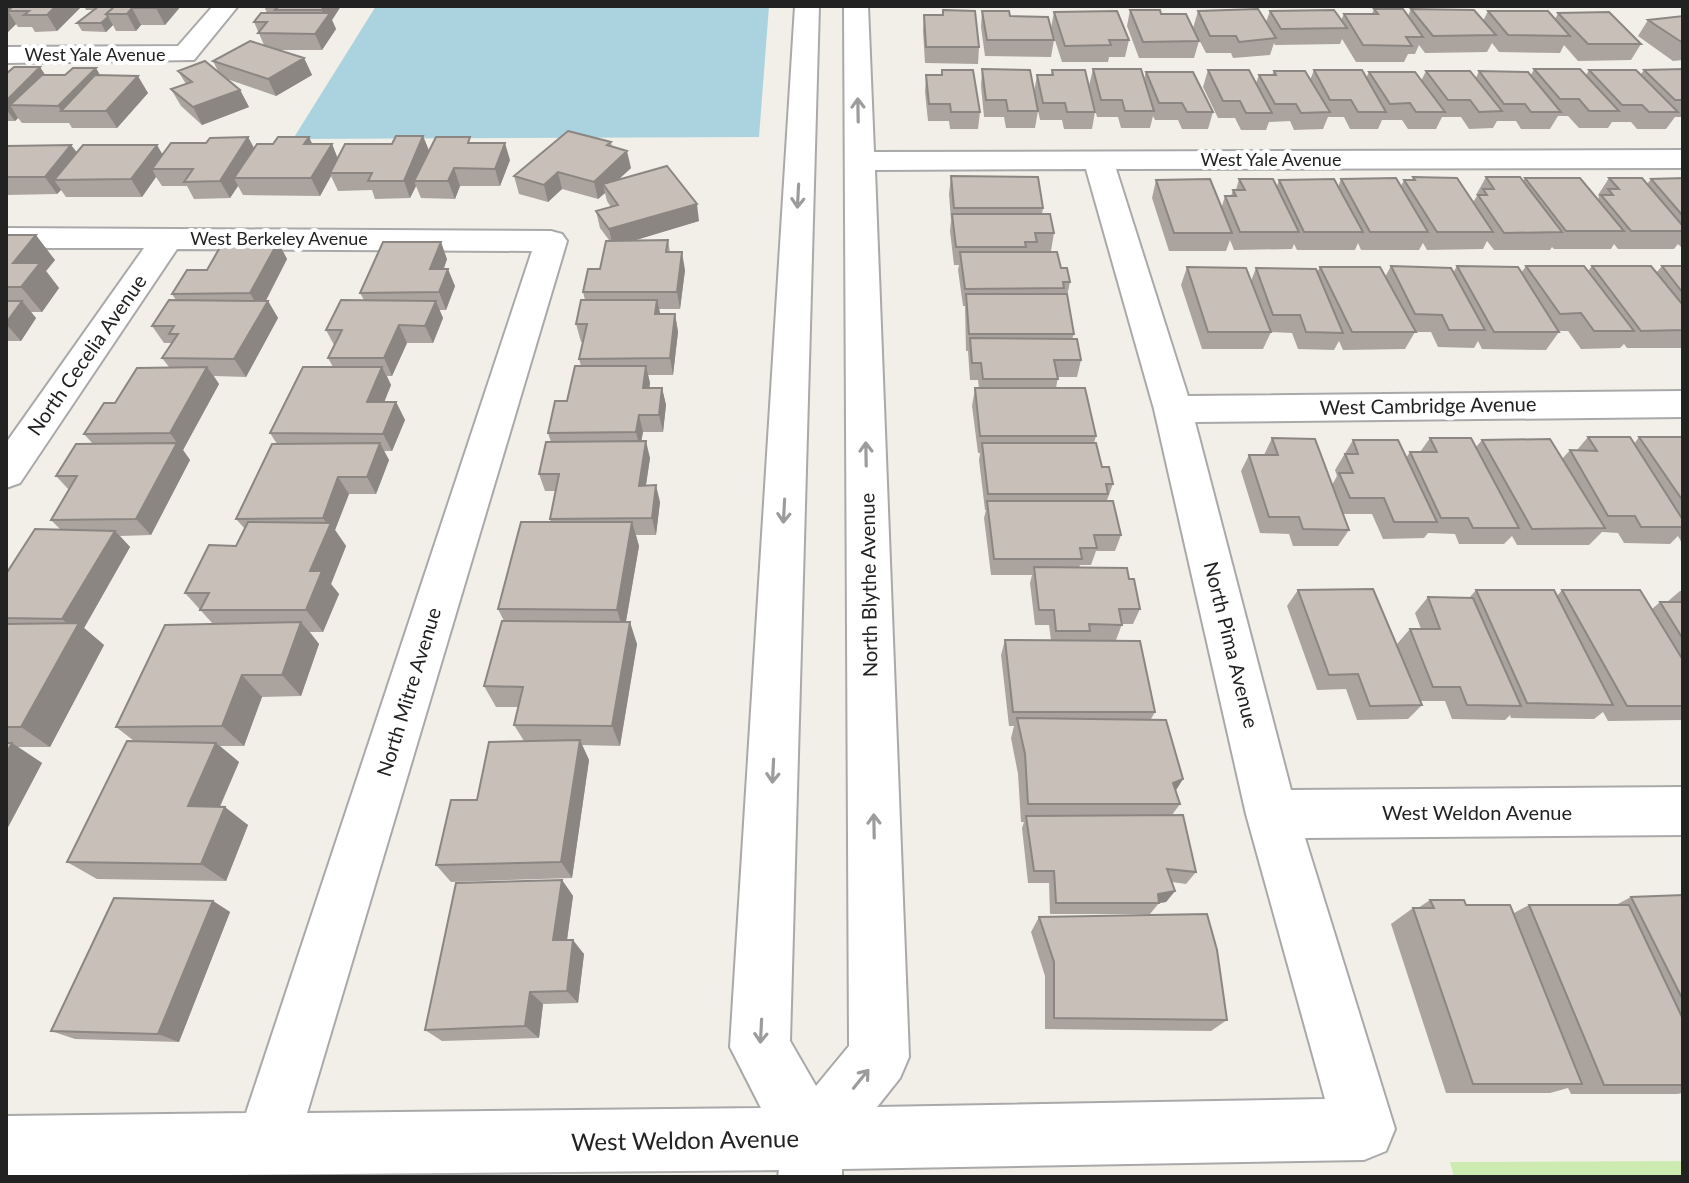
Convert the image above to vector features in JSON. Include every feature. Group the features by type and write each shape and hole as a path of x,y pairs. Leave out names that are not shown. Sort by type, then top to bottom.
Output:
{"street":[{"name":"West Yale Avenue","path":"6,55 185,54 226,6"},
{"path":"807,6 760,1047 811,1158"},
{"name":"North Blythe Avenue","path":"811,1158 879,1057 856,6"},
{"name":"West Yale Avenue","path":"859,161 1683,159"},
{"name":"North Pima Avenue","path":"1098,160 1173,409 1272,814 1364,1129"},
{"name":"West Berkeley Avenue","path":"6,238 551,241"},
{"name":"North Cecelia Avenue","path":"6,473 168,238"},
{"name":"North Mitre Avenue","path":"267,1144 551,241"},
{"name":"West Cambridge Avenue","path":"1173,409 1683,404"},
{"name":"West Weldon Avenue","path":"1272,814 1683,811"},
{"name":"West Weldon Avenue","path":"6,1147 267,1144 811,1158 1364,1129"}],"green space":[{"path":"1683,1161 1683,1177 1454,1177 1450,1162"}],"water":[{"path":"376,6 769,6 759,137 293,139"}],"building":[{"path":"13,6 56,6 47,15 24,15 29,11 8,11"},
{"path":"99,6 115,6 101,23 77,23"},
{"path":"115,6 158,6 132,8 127,14 106,14"},
{"path":"279,6 324,6 322,10 275,10"},
{"path":"1258,9 1276,38 1239,42 1236,36 1210,36 1198,11"},
{"path":"1374,9 1403,9 1423,37 1406,37 1412,46 1363,45 1344,14 1378,14"},
{"path":"1411,9 1474,10 1496,35 1433,36"},
{"path":"943,10 975,11 979,47 926,47 924,15 943,15"},
{"path":"1130,10 1186,14 1199,41 1143,42"},
{"path":"1334,10 1347,28 1281,29 1270,11"},
{"path":"982,11 1009,11 1010,16 1048,17 1054,40 987,40"},
{"path":"1117,11 1129,40 1109,40 1111,45 1065,46 1054,12"},
{"path":"1488,11 1548,11 1570,36 1508,35"},
{"path":"1609,12 1641,44 1588,44 1558,13"},
{"path":"261,13 330,13 315,34 258,33 267,22 254,22"},
{"path":"1683,16 1683,43 1648,20"},
{"path":"250,41 304,58 268,79 213,61"},
{"path":"205,61 240,90 193,107 171,89 192,82 178,71"},
{"path":"14,67 40,67 6,101 6,74"},
{"path":"73,68 96,68 58,106 10,105 42,75 65,75"},
{"path":"982,69 1030,70 1038,111 1008,111 1006,100 986,100"},
{"path":"1093,69 1141,69 1154,111 1125,111 1122,100 1101,100"},
{"path":"1534,69 1580,69 1619,111 1589,111 1579,99 1560,99"},
{"path":"1683,69 1683,100 1675,100 1644,70"},
{"path":"942,70 973,70 980,112 951,112 950,104 929,104 926,75 942,75"},
{"path":"1052,70 1085,70 1095,112 1067,112 1065,103 1043,103 1037,75 1053,75"},
{"path":"1208,70 1249,70 1272,113 1246,113 1240,101 1223,101"},
{"path":"1314,70 1362,70 1386,112 1358,112 1351,100 1330,100"},
{"path":"1589,70 1636,70 1678,112 1649,112 1642,105 1622,105"},
{"path":"1274,71 1305,71 1330,112 1301,113 1296,104 1275,104 1259,75 1276,75"},
{"path":"1426,71 1470,71 1502,111 1479,112 1470,100 1448,100"},
{"path":"1479,71 1528,72 1561,112 1531,112 1525,104 1504,104"},
{"path":"1146,72 1193,72 1213,112 1187,112 1182,103 1159,103"},
{"path":"1369,72 1415,72 1445,112 1416,112 1410,103 1390,104"},
{"path":"95,75 138,76 106,111 61,111"},
{"path":"568,131 611,142 607,145 627,151 594,182 558,172 544,185 514,176"},
{"path":"396,136 423,136 404,181 368,181 372,173 330,173 345,144 392,144"},
{"path":"248,137 220,181 184,182 193,169 152,169 171,143 206,143 210,138"},
{"path":"278,137 309,137 304,144 332,144 311,178 234,178 257,144 273,144"},
{"path":"436,137 470,137 468,143 505,143 495,169 454,168 448,181 414,181"},
{"path":"71,145 45,177 6,177 6,146"},
{"path":"83,145 157,145 131,179 54,180"},
{"path":"667,166 697,204 609,229 596,211 618,205 603,184"},
{"path":"951,176 1038,177 1043,208 954,208"},
{"path":"1413,177 1457,178 1493,232 1437,232 1404,180 1415,180"},
{"path":"1486,177 1520,177 1562,232 1504,233 1478,195 1487,195 1483,189 1494,189"},
{"path":"1396,178 1428,232 1370,232 1341,179"},
{"path":"1525,178 1580,178 1624,231 1566,231"},
{"path":"1609,178 1642,178 1683,226 1683,231 1631,231 1601,195 1613,195 1608,189 1619,189"},
{"path":"1683,178 1683,216 1651,179"},
{"path":"1210,179 1232,233 1174,233 1156,180"},
{"path":"1239,179 1273,179 1299,232 1240,232 1225,196 1236,196 1233,190 1245,190"},
{"path":"1334,179 1363,232 1304,232 1279,180"},
{"path":"952,214 1050,214 1054,233 1035,233 1037,242 1025,242 1026,247 956,247"},
{"path":"6,235 36,235 13,263 40,263 21,287 6,287"},
{"path":"668,240 666,252 682,252 677,292 583,292 588,269 600,269 606,241"},
{"path":"223,242 278,242 250,293 172,294 187,270 207,270"},
{"path":"383,242 441,242 430,269 448,269 439,292 360,293"},
{"path":"960,252 1057,252 1061,268 1067,268 1070,282 1063,282 1064,288 965,289"},
{"path":"1391,266 1451,268 1485,330 1449,330 1442,315 1415,314"},
{"path":"1457,266 1518,267 1559,332 1494,332"},
{"path":"1526,266 1584,266 1634,331 1594,331 1581,313 1560,314"},
{"path":"1592,266 1651,266 1683,305 1683,330 1641,331"},
{"path":"1662,266 1683,266 1683,293"},
{"path":"1187,267 1246,268 1271,332 1208,332"},
{"path":"1320,267 1380,267 1416,332 1352,332"},
{"path":"1256,268 1316,269 1343,333 1306,332 1300,315 1273,315"},
{"path":"966,294 1067,294 1074,334 969,334"},
{"path":"169,300 268,301 234,359 162,358 178,334 169,334 174,326 152,326"},
{"path":"341,300 436,301 425,326 399,325 384,358 328,358 342,330 326,330"},
{"path":"581,300 657,300 655,314 675,314 670,358 579,359 587,324 576,324"},
{"path":"6,301 22,301 6,323"},
{"path":"970,338 1077,339 1081,360 1054,360 1058,379 983,379 981,363 972,363"},
{"path":"575,366 646,366 643,388 662,388 659,415 639,415 636,432 548,433 555,401 567,401"},
{"path":"207,367 170,433 84,434 104,403 115,403 137,368"},
{"path":"303,367 382,367 367,402 396,402 383,434 270,433"},
{"path":"975,388 1085,388 1096,436 980,436"},
{"path":"1588,437 1630,437 1683,520 1683,527 1641,527 1635,516 1608,516 1570,450 1597,451"},
{"path":"1639,437 1683,437 1683,501"},
{"path":"1272,438 1315,439 1349,530 1303,529 1299,517 1269,517 1249,455 1278,455"},
{"path":"1430,438 1471,438 1519,528 1473,528 1468,518 1441,518 1410,452 1437,452"},
{"path":"1550,439 1605,528 1532,529 1482,440"},
{"path":"1353,440 1398,440 1437,522 1394,522 1384,498 1350,498 1339,473 1353,473 1345,454 1358,454"},
{"path":"646,441 639,486 656,485 652,518 550,519 559,474 539,474 546,442"},
{"path":"177,443 136,519 51,520 77,476 56,476 76,444"},
{"path":"380,443 367,477 338,477 323,518 236,519 272,444"},
{"path":"982,443 1096,443 1102,467 1109,467 1113,484 1106,484 1108,494 988,494"},
{"path":"987,501 1113,501 1121,535 1094,535 1097,548 1080,548 1082,559 994,559"},
{"path":"248,522 331,523 310,571 322,571 306,610 200,610 209,593 185,593 209,545 236,546"},
{"path":"521,522 632,522 617,610 498,609"},
{"path":"35,529 115,531 62,619 6,618 6,574"},
{"path":"1034,567 1127,568 1129,579 1134,579 1140,609 1119,609 1122,625 1089,624 1090,631 1056,631 1054,610 1039,610"},
{"path":"1373,589 1422,705 1370,706 1358,674 1329,675 1298,590"},
{"path":"1476,590 1554,590 1613,705 1527,703"},
{"path":"1562,590 1640,590 1683,660 1683,706 1627,706"},
{"path":"1428,597 1473,598 1521,706 1467,705 1460,687 1433,687 1410,629 1440,629"},
{"path":"1660,602 1683,602 1683,639"},
{"path":"502,621 630,622 612,726 514,725 523,687 484,686"},
{"path":"301,622 282,675 242,675 222,726 116,727 165,625"},
{"path":"79,623 21,727 6,727 6,624"},
{"path":"1005,640 1140,641 1155,712 1013,712"},
{"path":"1017,718 1166,720 1183,779 1173,783 1180,804 1028,804 1025,754"},
{"path":"580,740 561,862 436,865 451,800 477,800 489,742"},
{"path":"127,741 216,743 188,806 225,807 201,864 67,862"},
{"path":"1183,815 1196,872 1167,869 1175,891 1158,894 1159,903 1056,903 1054,871 1034,871 1026,816"},
{"path":"562,880 553,940 573,940 567,991 530,992 525,1026 425,1030 456,883"},
{"path":"1683,895 1683,1000 1631,897"},
{"path":"114,898 213,901 158,1034 51,1031"},
{"path":"1430,900 1464,900 1466,905 1510,905 1582,1084 1473,1084 1413,908 1434,908"},
{"path":"1529,905 1629,905 1683,1019 1683,1085 1604,1085"},
{"path":"1207,914 1217,950 1227,1020 1054,1018 1054,962 1039,917"}]}
